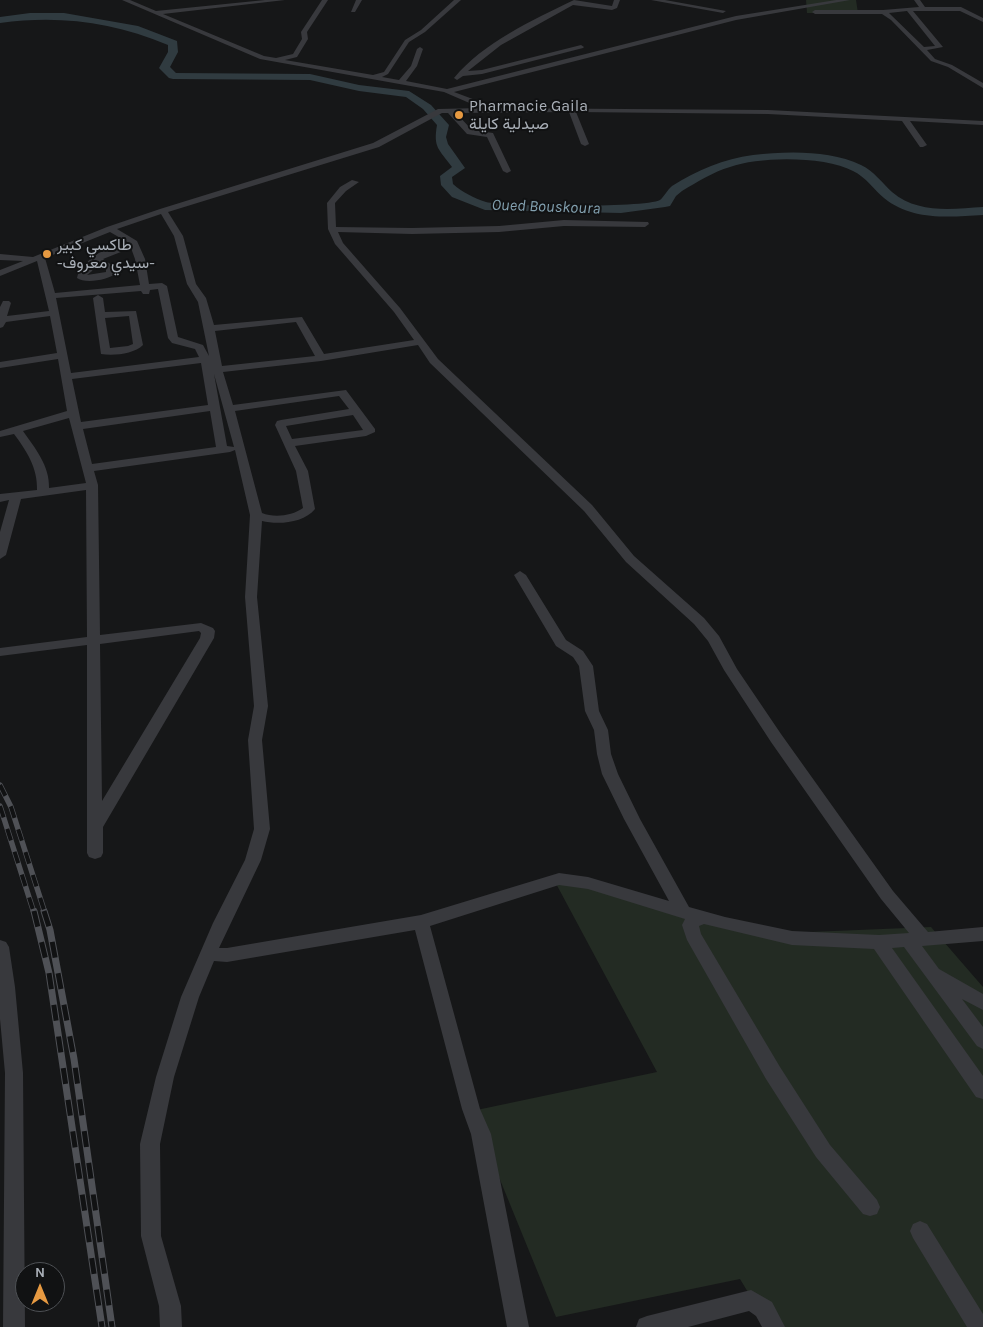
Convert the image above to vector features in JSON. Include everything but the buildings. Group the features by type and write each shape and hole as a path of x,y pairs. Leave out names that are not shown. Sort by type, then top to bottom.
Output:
{"street":[{"path":"125,0 271,60 411,82 444,96 480,105 513,109"},
{"path":"156,13 282,0"},
{"path":"271,60 294,56 305,39 304,32 324,0"},
{"path":"353,11 359,0"},
{"path":"376,77 386,73 411,37 423,31 458,0"},
{"path":"0,273 110,229 226,190 376,145 399,135 426,118 460,74 474,61 506,38 575,2 615,7 617,0 605,0"},
{"path":"654,0 724,11"},
{"path":"444,96 741,16 847,0"},
{"path":"917,0 924,7 922,9"},
{"path":"706,16 733,9"},
{"path":"814,12 961,9 983,20"},
{"path":"909,10 940,47 921,48"},
{"path":"883,12 893,19 933,60 952,68 983,86"},
{"path":"460,74 482,72 588,46"},
{"path":"402,81 409,74 420,53 420,49"},
{"path":"444,96 450,111 470,132 490,135 507,171"},
{"path":"450,111 571,108 768,112 983,124"},
{"path":"571,108 585,144"},
{"path":"905,120 923,145"},
{"path":"355,182 336,195 331,203 332,229 339,244 396,310 434,361 588,508 630,559 699,621 714,639 731,670 776,738 917,940 932,972 983,1041"},
{"path":"163,211 175,225 190,282 195,293 201,298 209,328 210,360 229,409 256,515 251,597 261,706 255,740 262,829 253,860 208,954 190,997 165,1077 150,1144 151,1236 170,1306 171,1327"},
{"path":"332,229 499,229 572,222 645,224"},
{"path":"110,229 130,238 134,244 140,259 145,289"},
{"path":"96,258 134,244"},
{"path":"0,257 37,257"},
{"path":"37,257 53,304 74,413 91,486 95,853"},
{"path":"53,304 98,298 160,285 164,290 173,338 198,347 210,360"},
{"path":"1,322 53,304 145,289"},
{"path":"98,298 108,372"},
{"path":"1,322 6,302"},
{"path":"100,315 133,313 139,343 131,349 105,352"},
{"path":"209,328 299,319 321,358"},
{"path":"215,374 420,342"},
{"path":"0,365 63,355"},
{"path":"67,377 210,360"},
{"path":"215,374 215,407 222,450"},
{"path":"229,409 338,392 345,394 369,432 289,443"},
{"path":"78,426 215,407"},
{"path":"256,515 269,520 299,516 306,514 309,509 302,471 280,425 281,423 356,411"},
{"path":"0,434 74,413"},
{"path":"16,429 40,468 43,477 43,493"},
{"path":"88,468 240,447"},
{"path":"0,498 91,486"},
{"path":"0,555 16,496"},
{"path":"520,575 561,643 578,654 586,666 592,711 601,730 604,754 610,774 632,819 693,916 693,922 690,925 693,935 773,1073 824,1151 870,1207"},
{"path":"0,652 200,627 208,631 202,646 95,826"},
{"path":"208,954 227,956 421,922 499,899 542,882 559,879 603,887 693,916 780,937 879,942 983,934"},
{"path":"421,922 471,1109 481,1134 518,1327"},
{"path":"879,942 983,1090"},
{"path":"0,946 14,1073 14,1327"},
{"path":"932,972 983,1003"},
{"path":"920,1231 978,1327"},
{"path":"647,1327 752,1300 764,1309 774,1327"}],"shaded area":[{"path":"806,0 856,0 858,13 807,13"},
{"path":"553,878 785,933 931,927 983,987 983,1327 769,1327 740,1279 556,1317 472,1111 657,1072"}],"waterway":[{"name":"Oued Bouskoura","path":"0,20 30,16 64,16 138,29 173,43 173,52 164,68 173,76 310,77 359,88 409,94 427,107 443,125 440,137 442,144 459,168 446,176 447,185 457,194 485,206 621,209 665,203 678,188 725,164 754,158 807,157 840,162 858,168 898,203 909,208 933,213 983,211"}],"railway":[{"path":"0,785 11,807 45,913"},
{"path":"0,806 34,913"},
{"path":"34,911 49,973 102,1327"},
{"path":"44,911 50,930 74,1059 112,1327"}],"place":[{"name":"Pharmacie Gaila صيدلية كايلة","path":"459,115"},
{"name":"طاكسي كبير -سيدي معروف-","path":"47,254"}]}
